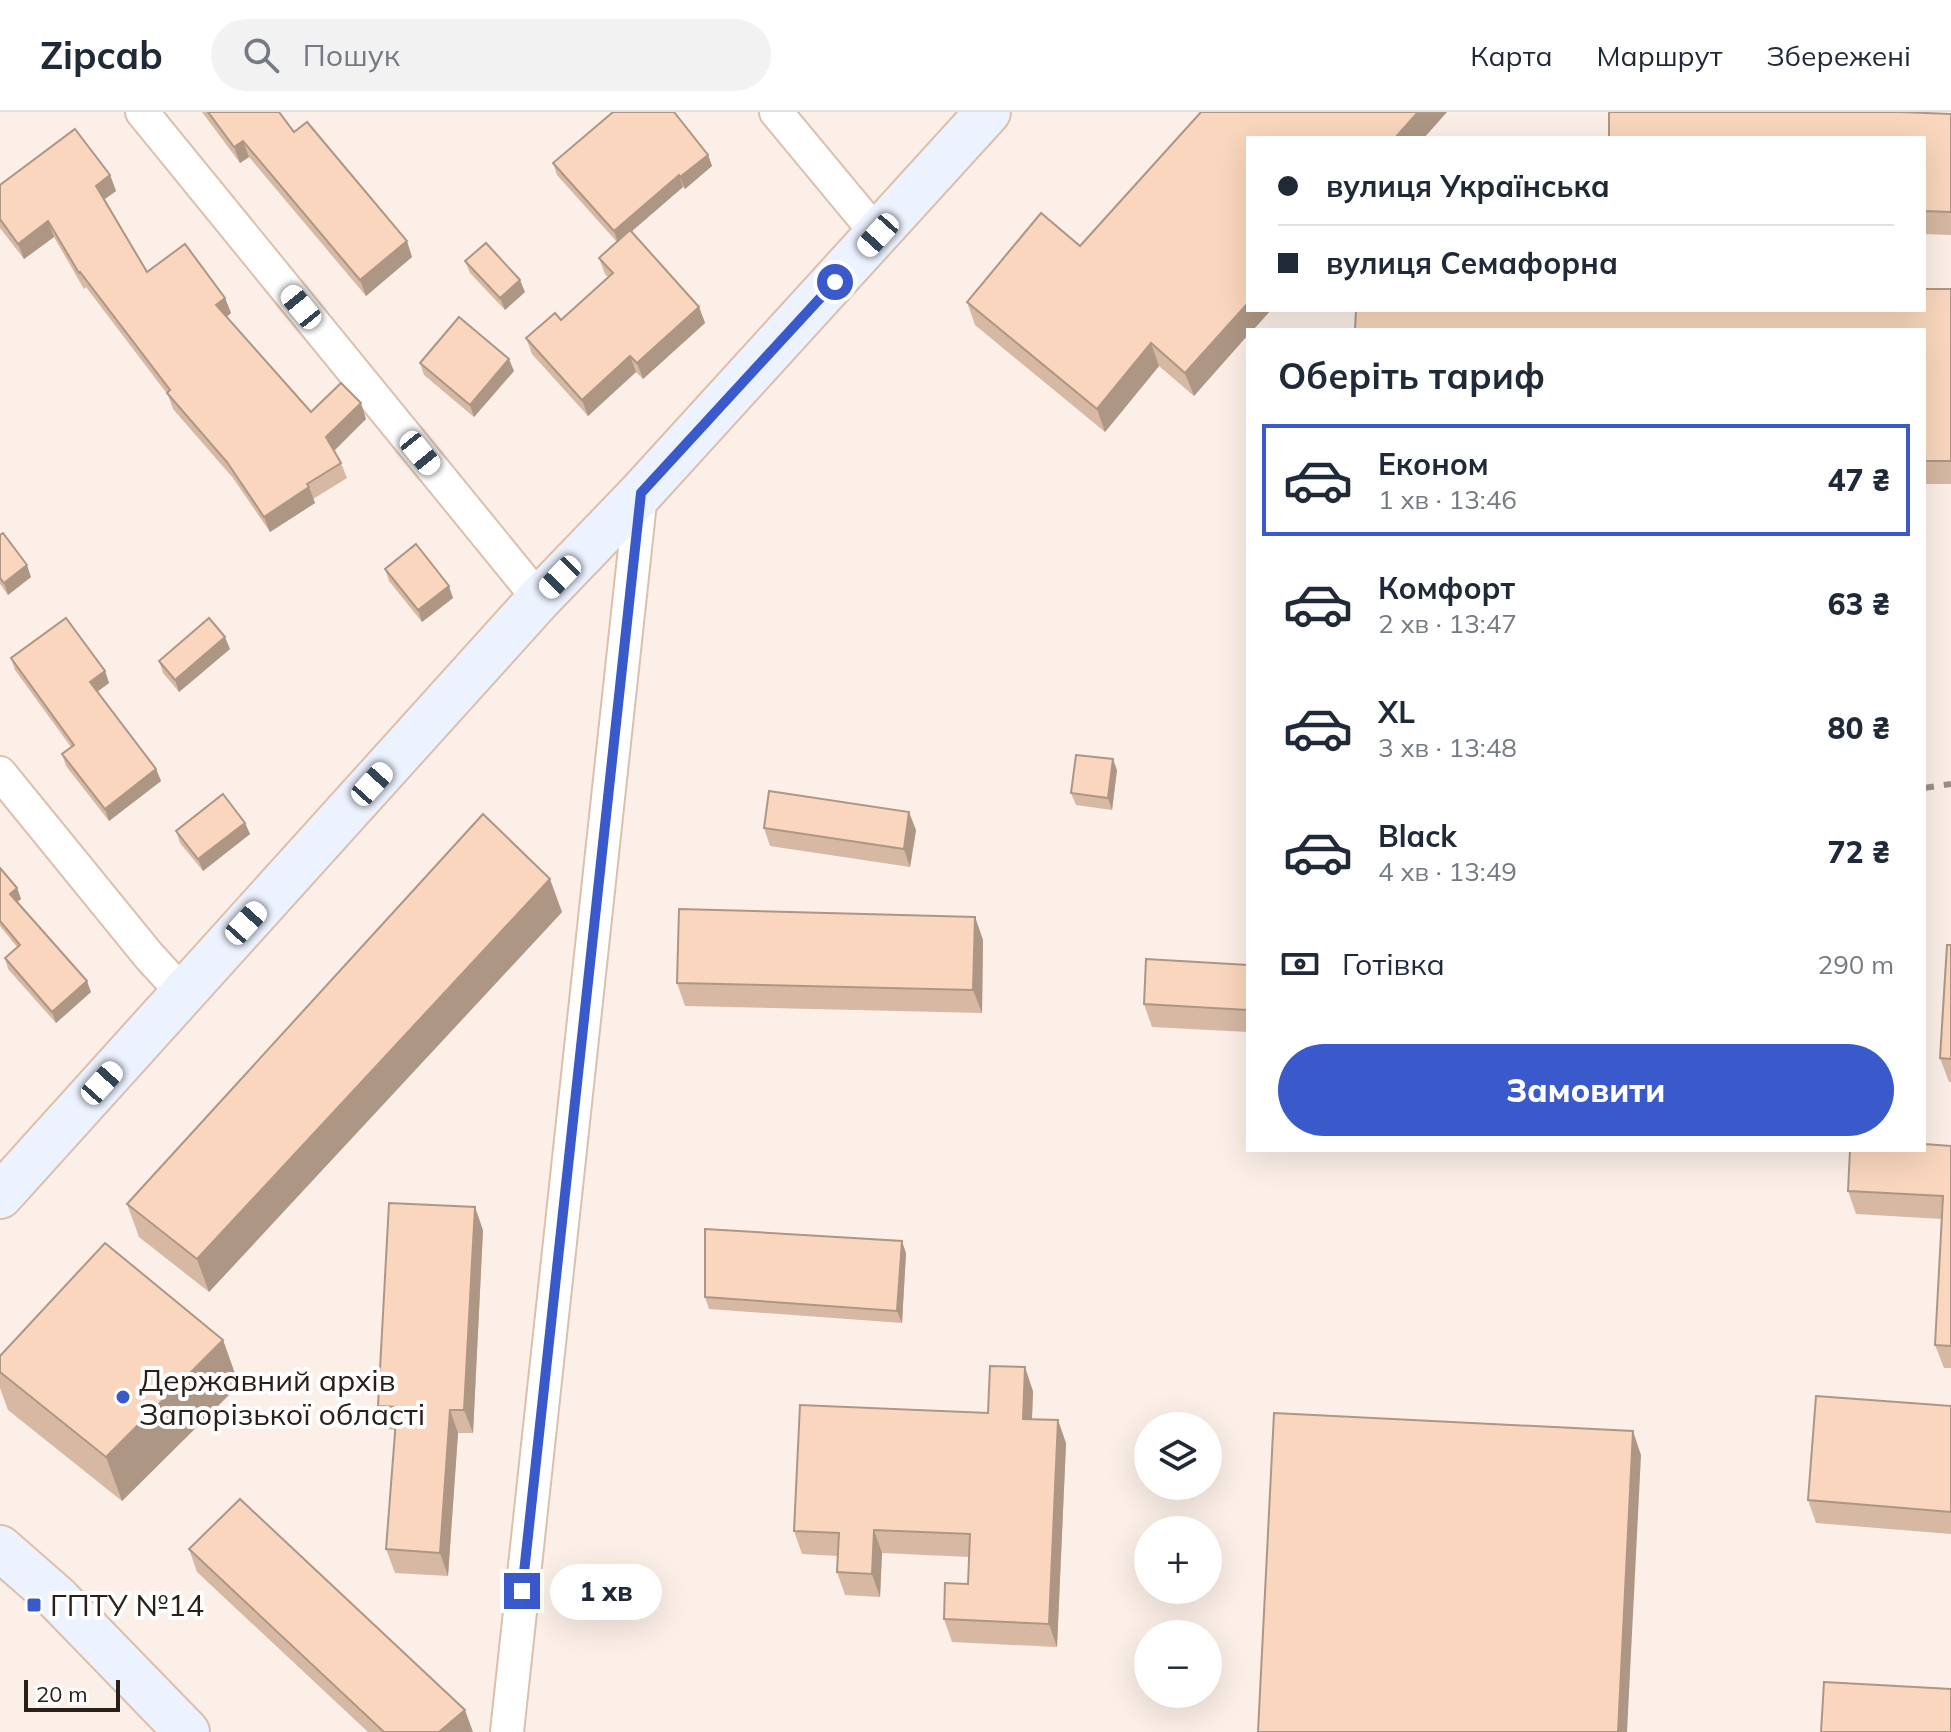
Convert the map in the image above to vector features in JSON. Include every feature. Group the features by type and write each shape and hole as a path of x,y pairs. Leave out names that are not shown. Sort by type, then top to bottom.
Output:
{"main road":[{"path":"0,1196 539,599 641,493 988,112"},
{"path":"0,1548 57,1598 187,1732"}],"street":[{"path":"142,112 539,599"},
{"path":"776,112 878,235"},
{"path":"507,1732 641,493"},
{"path":"0,773 149,956 183,993"}],"building":[{"path":"208,112 279,112 294,132 307,122 407,241 360,280 243,141 234,147"},
{"path":"613,112 674,112 708,155 679,175 614,231 553,163"},
{"path":"1201,112 1418,112 1397,136 1246,136 1246,305 1185,373 1151,343 1097,409 967,302 1041,213 1080,246"},
{"path":"1609,112 1951,114 1951,212 1926,211 1926,136 1609,136"},
{"path":"75,129 110,175 96,186 147,272 185,244 225,298 216,305 311,412 341,383 361,403 326,437 341,463 264,517 227,462 167,393 170,390 79,273 48,221 18,244 0,219 0,185"},
{"path":"630,230 699,307 637,363 630,356 582,400 526,338 555,313 561,320 613,273 599,258"},
{"path":"486,243 520,280 500,298 465,261"},
{"path":"1926,289 1951,289 1951,461 1926,461 1926,328 1355,328 1356,312 1926,312"},
{"path":"459,317 509,359 470,405 420,363"},
{"path":"3,533 27,565 4,583 0,578 0,535"},
{"path":"416,544 449,586 418,610 385,569"},
{"path":"66,618 105,671 90,682 156,769 105,809 62,754 74,745 11,658"},
{"path":"209,618 225,637 175,680 159,661"},
{"path":"1076,755 1113,759 1108,798 1071,793"},
{"path":"769,791 909,812 904,849 764,828"},
{"path":"223,794 245,823 198,859 176,831"},
{"path":"483,814 550,879 197,1259 127,1204"},
{"path":"0,868 17,888 10,894 87,981 52,1012 5,958 20,945 0,921"},
{"path":"679,909 975,917 973,990 677,983"},
{"path":"1947,945 1951,945 1951,1059 1940,1058"},
{"path":"1146,959 1246,965 1246,1010 1144,1004"},
{"path":"1926,1144 1951,1146 1951,1346 1935,1345 1943,1196 1848,1191 1850,1152 1926,1152"},
{"path":"389,1203 475,1207 464,1410 450,1410 440,1553 386,1549 397,1407 378,1406"},
{"path":"705,1229 902,1241 897,1311 705,1297"},
{"name":"Державний архів Запорізької області","path":"105,1243 223,1340 106,1457 0,1372 0,1356"},
{"path":"990,1366 1025,1367 1023,1419 1058,1420 1049,1624 944,1619 945,1583 968,1584 970,1534 874,1530 872,1574 837,1572 839,1533 794,1531 800,1405 988,1413"},
{"path":"1816,1396 1951,1406 1951,1512 1808,1500"},
{"path":"1274,1413 1633,1431 1618,1732 1258,1732"},
{"path":"240,1499 465,1710 439,1732 384,1732 189,1549"},
{"path":"1824,1682 1951,1689 1951,1732 1821,1732"}],"railway":[{"path":"1926,788 1951,784"}],"place":[{"name":"Державний архів Запорізької області","path":"123,1397"},
{"name":"ГПТУ №14","path":"34,1605"}],"route":[{"path":"522,1591 641,493 835,282"}]}
